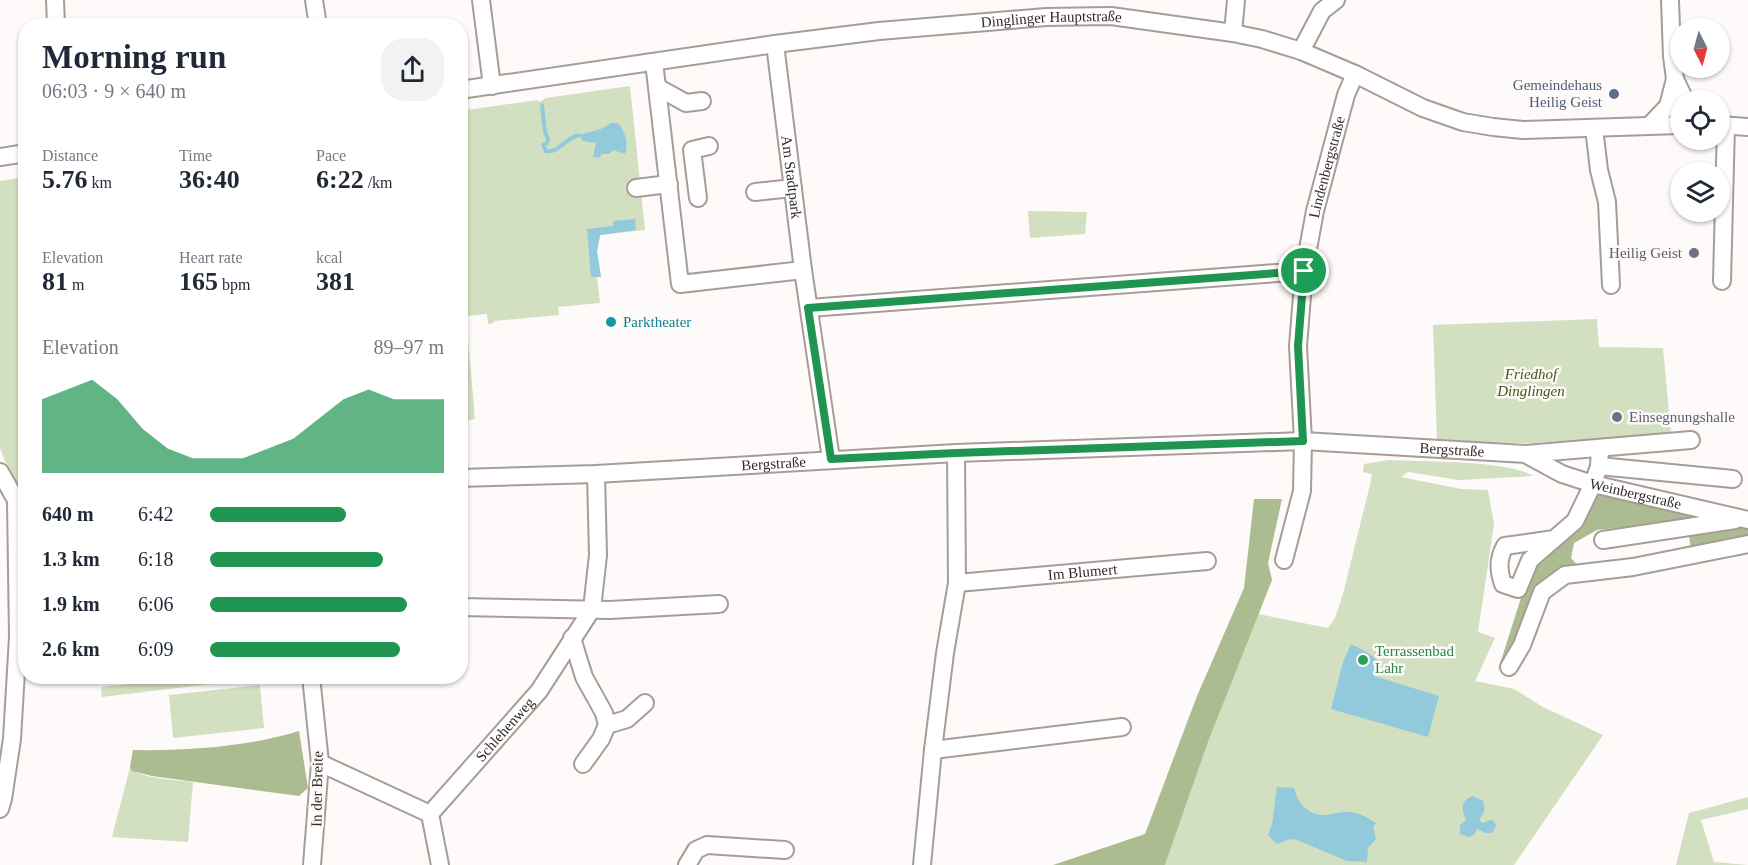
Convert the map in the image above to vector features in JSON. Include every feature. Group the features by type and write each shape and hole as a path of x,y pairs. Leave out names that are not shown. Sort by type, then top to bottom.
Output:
{"street":[{"path":"55,0 56,18"},
{"path":"314,0 317,18"},
{"path":"481,0 492,86"},
{"path":"1233,33 1236,0"},
{"path":"1301,51 1322,11 1336,0"},
{"path":"1671,0 1672,56 1675,79 1680,90"},
{"name":"Dinglinger Hauptstraße","path":"468,89 775,44 1046,8 1233,33 1262,39 1301,51 1355,74 1423,108 1463,122 1523,130 1670,125"},
{"name":"Am Stadtpark","path":"775,44 808,308 831,459"},
{"path":"654,62 680,284 803,270"},
{"name":"Lindenbergstraße","path":"1303,441 1298,346 1304,271 1315,211 1346,95 1355,74"},
{"path":"1650,125 1668,106 1675,79"},
{"path":"657,87 686,103 702,101"},
{"path":"1730,126 1748,127"},
{"path":"1594,128 1599,170 1607,202 1611,285"},
{"path":"636,188 697,195 692,150 709,146"},
{"path":"1722,281 1723,150"},
{"path":"0,157 18,154"},
{"path":"755,192 793,188"},
{"path":"808,308 1304,271"},
{"name":"Bergstraße","path":"468,478 596,474 956,453 1303,441 1599,458 1691,440"},
{"path":"1284,560 1302,491 1303,441"},
{"path":"922,865 945,653 957,583 956,453"},
{"name":"Weinbergstraße","path":"1526,454 1562,474 1593,484 1746,519"},
{"path":"1554,539 1575,521 1593,484 1599,458 1733,479"},
{"path":"0,472 14,500 18,637 12,739 0,809"},
{"name":"Schlehenweg","path":"430,814 539,691 592,609 598,555 596,474"},
{"path":"1603,540 1746,519"},
{"path":"1509,668 1522,645 1542,592 1565,575 1633,567 1748,544"},
{"name":"Im Blumert","path":"957,583 1207,561"},
{"path":"468,607 610,610 719,604"},
{"path":"572,638 584,677 604,713 607,725 601,739 583,764"},
{"name":"In der Breite","path":"312,684 321,763 312,865"},
{"path":"607,725 627,719 645,703"},
{"path":"933,750 1122,727"},
{"path":"321,763 430,814 440,865"},
{"path":"687,865 696,850 707,845 785,850"}],"green space":[{"path":"630,86 645,230 600,235 597,251 601,277 597,277 600,303 558,307 559,315 494,321 488,324 487,314 468,316 468,110 537,100 539,102 546,98"},
{"path":"18,178 18,487 14,484 0,448 0,181"},
{"path":"1028,211 1087,212 1085,234 1030,238"},
{"name":"Friedhof Dinglingen","path":"1597,319 1599,347 1663,348 1671,434 1532,443 1437,442 1433,325"},
{"path":"468,339 475,419 468,420"},
{"name":"Terrassenbad Lahr","path":"1389,460 1485,464 1521,471 1533,476 1459,480 1408,472 1401,477 1461,489 1488,490 1494,524 1478,632 1495,638 1475,681 1514,689 1543,707 1603,735 1514,865 1165,865 1208,742 1258,614 1328,628 1335,618 1343,594 1370,485 1372,474 1363,472 1364,464"},
{"path":"1596,489 1748,524 1748,539 1691,550 1687,521 1597,530 1574,543 1571,558 1578,566 1563,570 1498,670 1532,563"},
{"path":"1254,499 1282,499 1268,563 1272,580 1208,742 1165,865 1053,865 1145,834 1197,696 1244,588"},
{"path":"130,684 210,684 102,697 101,687"},
{"path":"260,685 264,728 173,738 169,695"},
{"path":"299,731 308,788 299,796 152,776 132,771 130,767 133,750 217,747 258,741"},
{"path":"130,767 150,776 193,782 188,842 112,837"},
{"path":"1748,797 1748,809 1701,820 1714,862 1748,865 1676,865 1689,813"}],"water":[{"path":"611,123 618,123 623,130 626,138 625,154 613,150 609,154 602,154 599,158 593,157 596,143 583,141 579,135 601,129"},
{"path":"635,219 636,230 600,235 597,251 601,277 591,277 587,229 613,226 613,221"},
{"path":"1351,644 1380,662 1374,676 1439,696 1428,737 1331,709 1343,662"},
{"path":"1277,787 1294,788 1301,804 1315,813 1327,815 1354,813 1376,823 1373,827 1376,839 1368,848 1367,862 1347,861 1297,840 1290,839 1277,844 1268,835 1272,824"},
{"path":"1473,796 1483,801 1484,804 1484,811 1479,820 1483,823 1494,821 1496,826 1492,833 1477,829 1474,835 1469,837 1460,834 1460,825 1466,820 1463,809 1465,800"}],"waterway":[{"path":"542,105 548,139 543,145 546,151 555,150 569,139 579,135"}],"place":[{"name":"Gemeindehaus Heilig Geist","path":"1614,94"},
{"name":"Heilig Geist","path":"1694,253"},
{"name":"Parktheater","path":"611,322"},
{"name":"Einsegnungshalle","path":"1617,417"},
{"name":"Terrassenbad Lahr","path":"1363,660"}],"route":[{"path":"1304,271 1298,346 1303,441 831,459 808,308 1304,271"}]}
